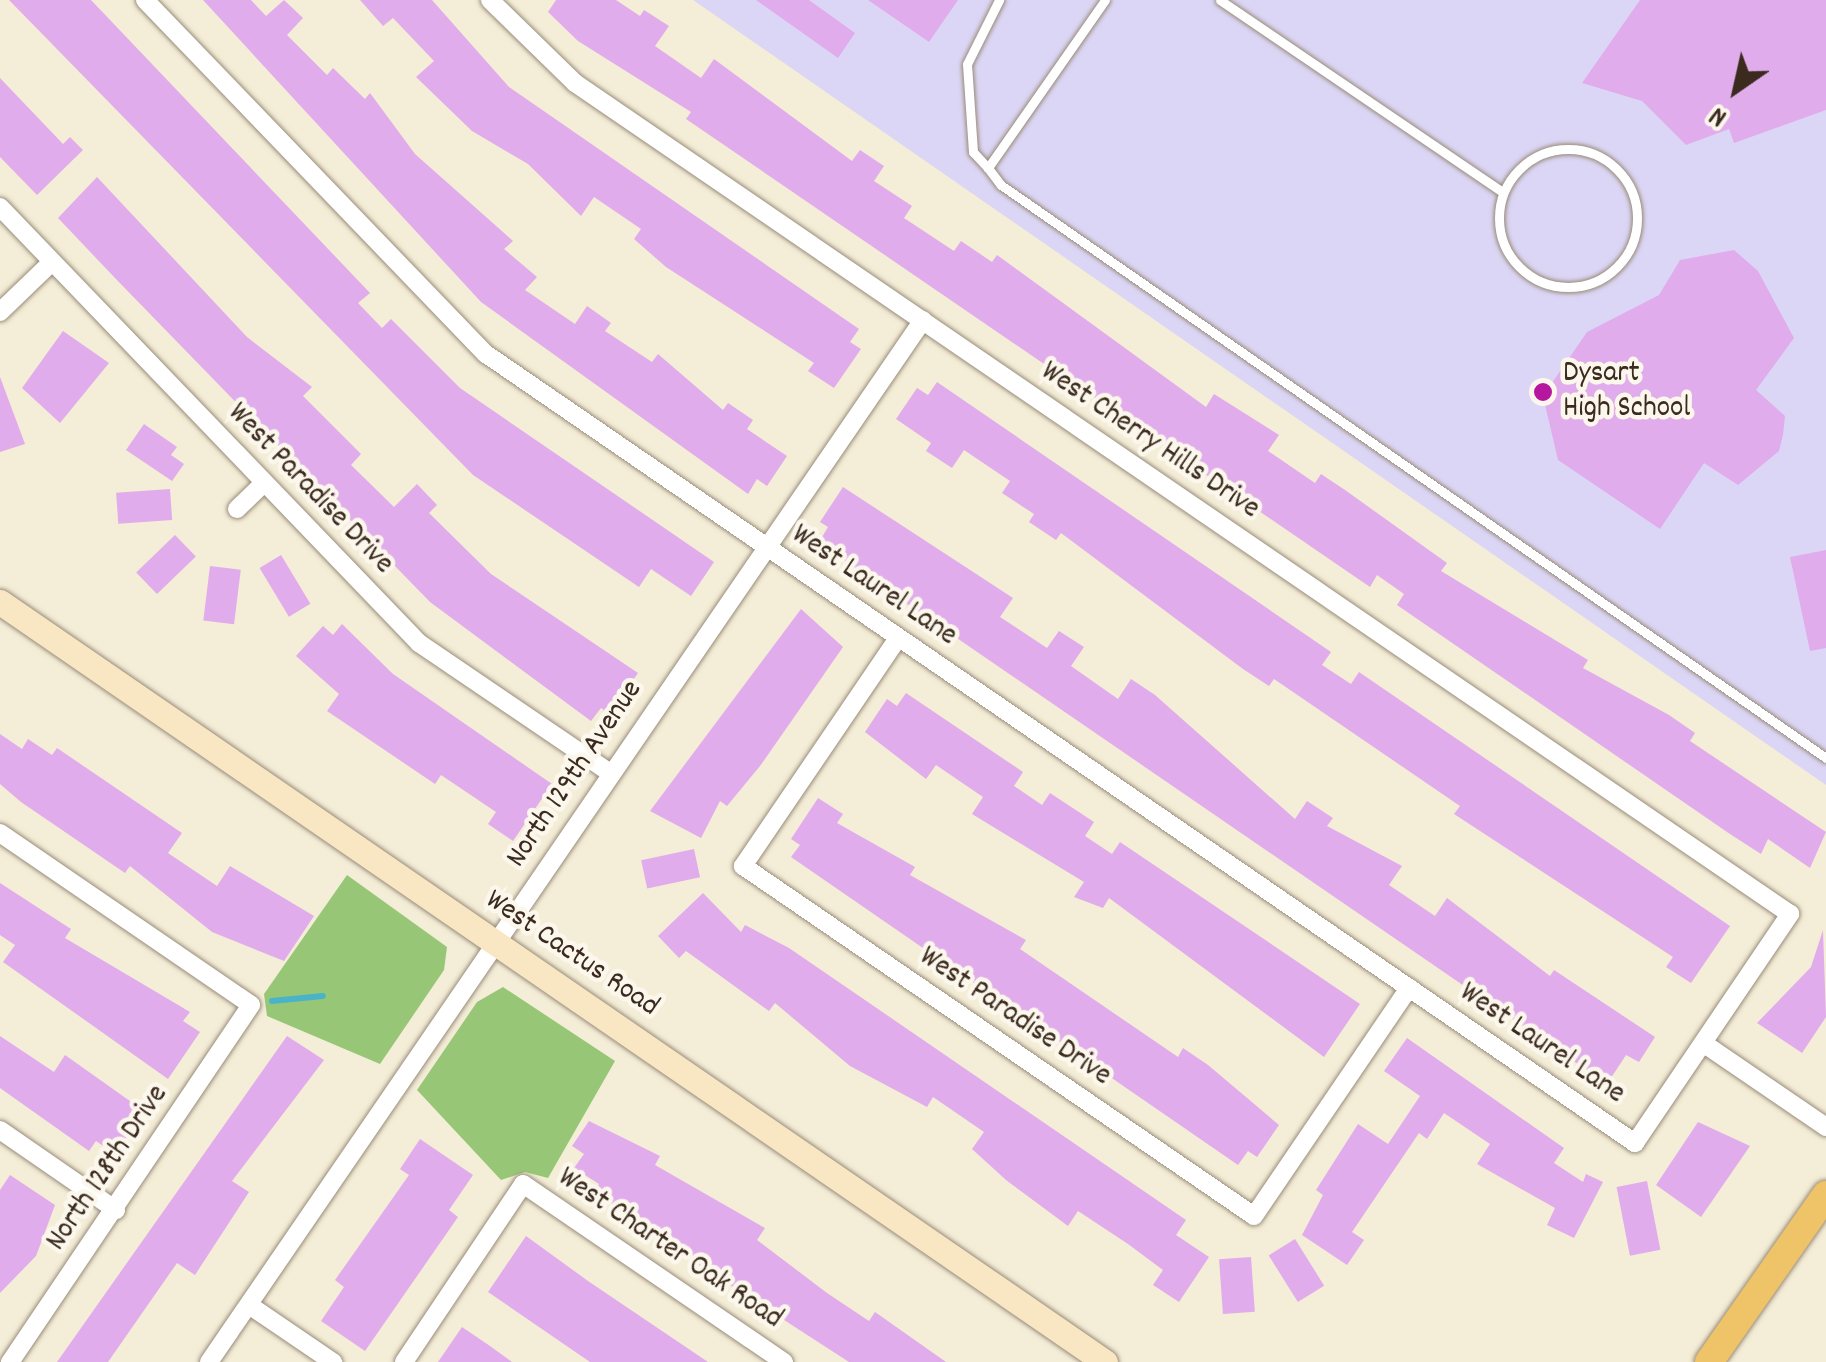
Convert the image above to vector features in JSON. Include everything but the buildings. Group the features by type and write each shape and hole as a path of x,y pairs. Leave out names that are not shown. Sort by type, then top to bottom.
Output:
{"main road":[{"name":"West Cactus Road","path":"0,602 1105,1362"},
{"path":"1709,1362 1826,1195"}],"street":[{"name":"West Laurel Lane","path":"144,0 486,354 1635,1143 1703,1043"},
{"name":"West Cherry Hills Drive","path":"490,0 575,83 1790,914 1703,1043"},
{"name":"West Paradise Drive","path":"0,207 420,643 610,773"},
{"path":"0,312 52,262"},
{"name":"North 129th Avenue","path":"208,1362 923,320"},
{"path":"237,509 264,483"},
{"name":"West Paradise Drive","path":"898,638 743,866 1254,1216 1409,988"},
{"name":"North 128th Drive","path":"0,832 251,1005 10,1362"},
{"path":"1703,1043 1826,1127"},
{"path":"0,1130 116,1210"},
{"name":"West Charter Oak Road","path":"404,1362 523,1184 784,1362"},
{"path":"249,1304 333,1362"}],"lane":[{"path":"999,0 967,64 974,152 988,168 1826,758"},
{"path":"988,168 1104,0"},
{"path":"1220,0 1504,192"},
{"path":"1590,152 1634,194 1636,236 1614,270 1556,286 1511,257 1499,226 1504,192 1539,156 1590,152"}],"shaded area":[{"name":"Dysart High School","path":"693,0 1826,0 1826,785"}],"green space":[{"path":"347,875 447,947 444,970 380,1064 267,1016 264,994"},
{"path":"503,987 615,1061 548,1178 525,1172 501,1180 417,1090 477,1002"}],"waterway":[{"path":"272,1001 323,996"}],"place":[{"name":"Dysart High School","path":"1543,392"}]}
